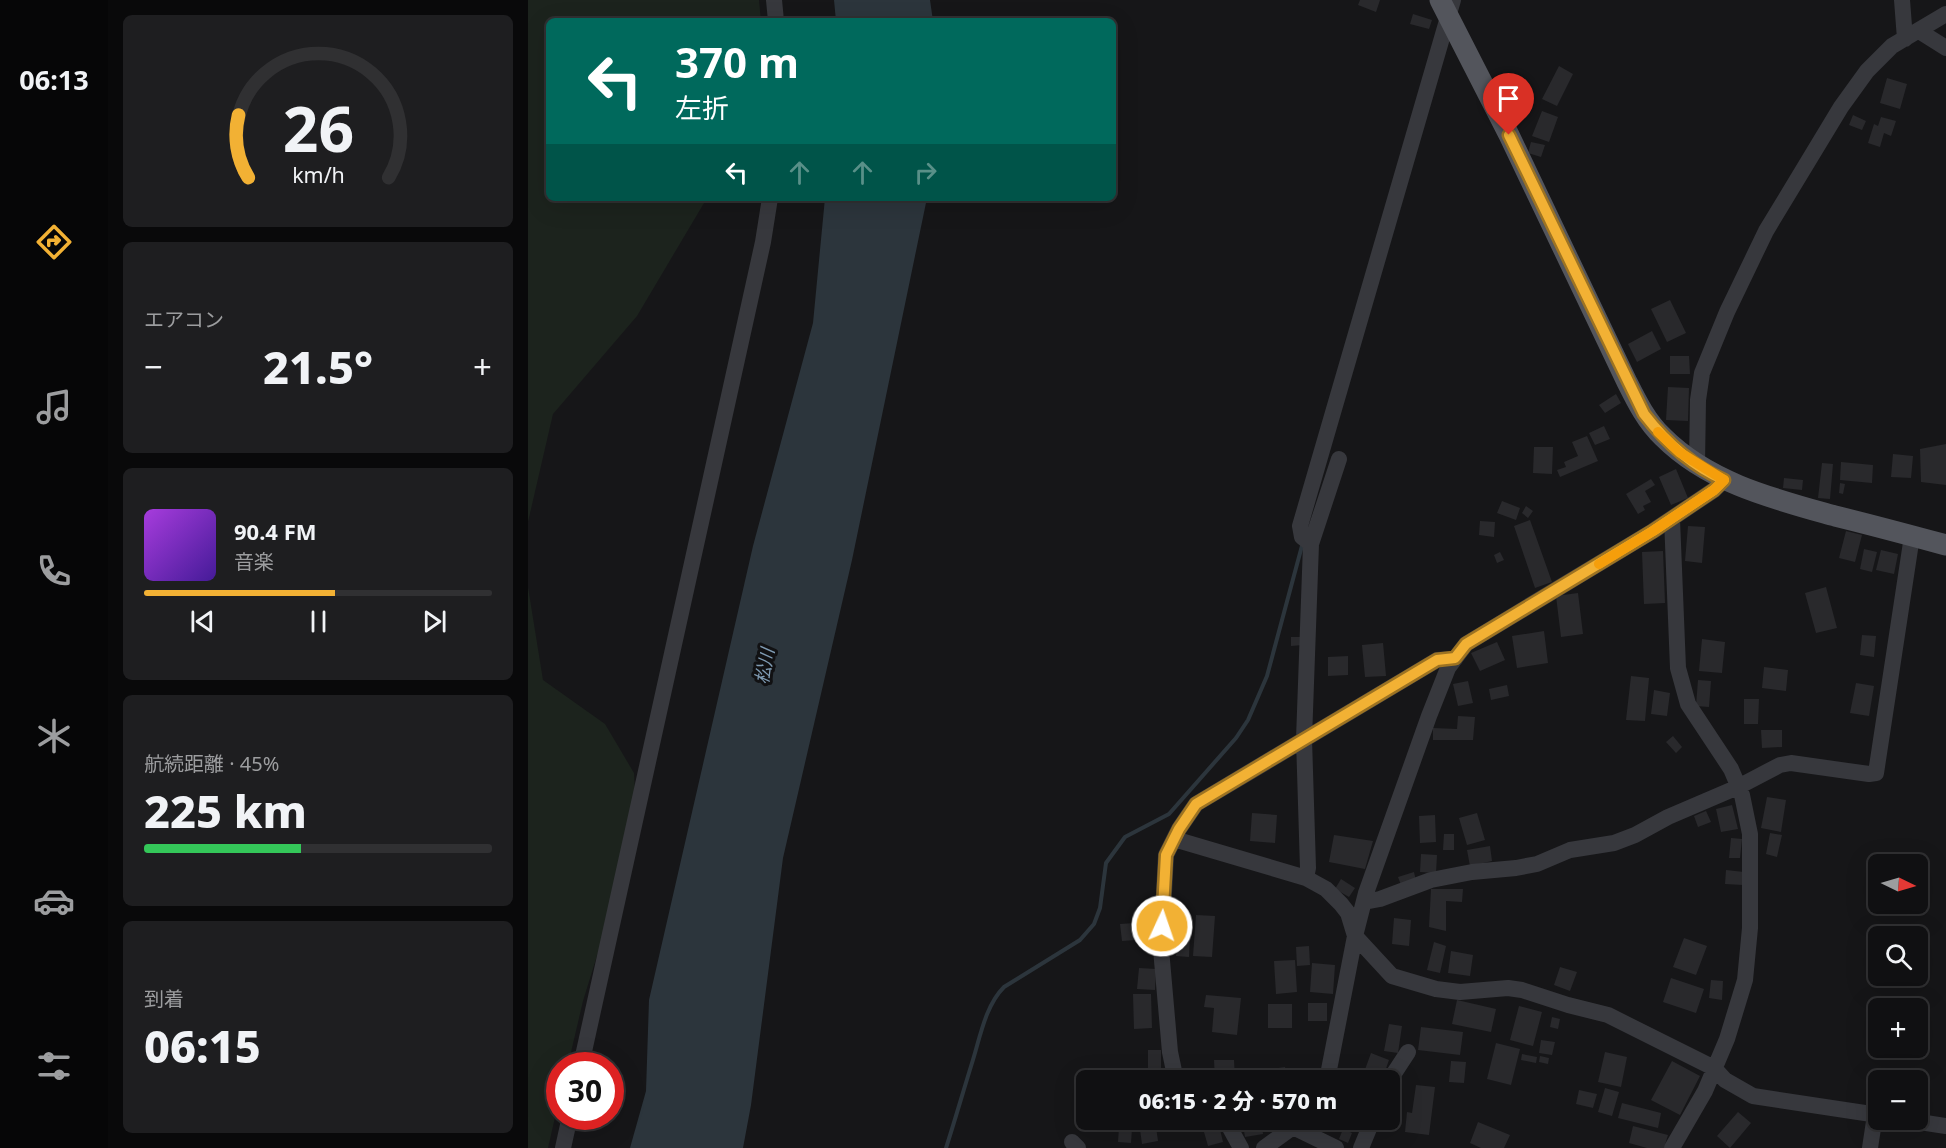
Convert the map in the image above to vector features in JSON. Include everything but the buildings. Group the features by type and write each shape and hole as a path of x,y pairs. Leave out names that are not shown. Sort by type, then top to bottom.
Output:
{"main road":[{"path":"1447,5 1644,414 1661,436 1679,452 1724,480 1792,504 1946,545"}],"street":[{"path":"774,0 776,18"},
{"path":"1902,0 1912,35"},
{"path":"1311,544 1302,537 1300,526 1447,5"},
{"path":"1698,464 1698,400 1702,373 1727,312 1766,231 1841,107 1867,72 1892,46 1946,15"},
{"path":"1912,35 1946,48"},
{"path":"584,1052 763,242 770,201"},
{"path":"1306,879 1308,868 1304,740 1311,544 1339,459"},
{"path":"1329,1070 1355,936 1364,902 1429,716 1455,658 1466,644 1672,519 1714,490 1724,480"},
{"path":"1672,519 1678,668 1688,704 1731,769 1750,834 1750,928 1745,980 1727,1039 1705,1091 1672,1148"},
{"path":"1364,902 1380,899 1431,880 1537,864 1570,850 1614,843 1738,787 1780,765 1791,763 1869,774 1876,773 1912,536"},
{"path":"1174,1070 1170,1052 1161,949 1166,855 1196,804 1437,660 1455,658"},
{"path":"1174,839 1306,879 1326,889 1348,913 1355,936 1392,976 1460,992 1508,988 1522,990 1608,1015 1714,1068 1725,1080 1753,1096 1868,1114"},
{"path":"1396,1070 1408,1052"},
{"path":"1928,1123 1946,1126"},
{"path":"562,1148 566,1130"},
{"path":"1231,1130 1241,1148"},
{"path":"1270,1146 1289,1130"},
{"path":"1309,1130 1336,1148"},
{"path":"1361,1148 1368,1130"},
{"path":"1870,1148 1873,1130"}],"shaded area":[{"path":"528,0 759,0 761,18 546,18 546,201 705,201 637,316 553,414 528,522"},
{"path":"528,587 543,680 605,724 634,773 637,826 583,1001 571,1052 546,1052 546,1130 552,1130 548,1148 528,1148"}],"water":[{"path":"834,0 930,0 933,18 836,18"},
{"name":"松川","path":"825,201 926,201 852,560 783,858 751,1105 743,1148 630,1148 646,1091 649,1000 753,546 813,323"}],"waterway":[{"path":"946,1148 984,1023 997,995 1004,987 1080,940 1094,924 1100,908 1106,863 1125,837 1169,814 1236,738 1248,720 1267,676 1303,542"}],"slow traffic":[{"path":"1599,564 1653,531 1714,490 1724,480 1679,452 1658,432"}],"route":[{"path":"1162,926 1166,855 1179,829 1196,804 1437,660 1455,658 1466,644 1653,531 1714,490 1724,480 1679,452 1661,436 1644,414 1509,135"}]}
